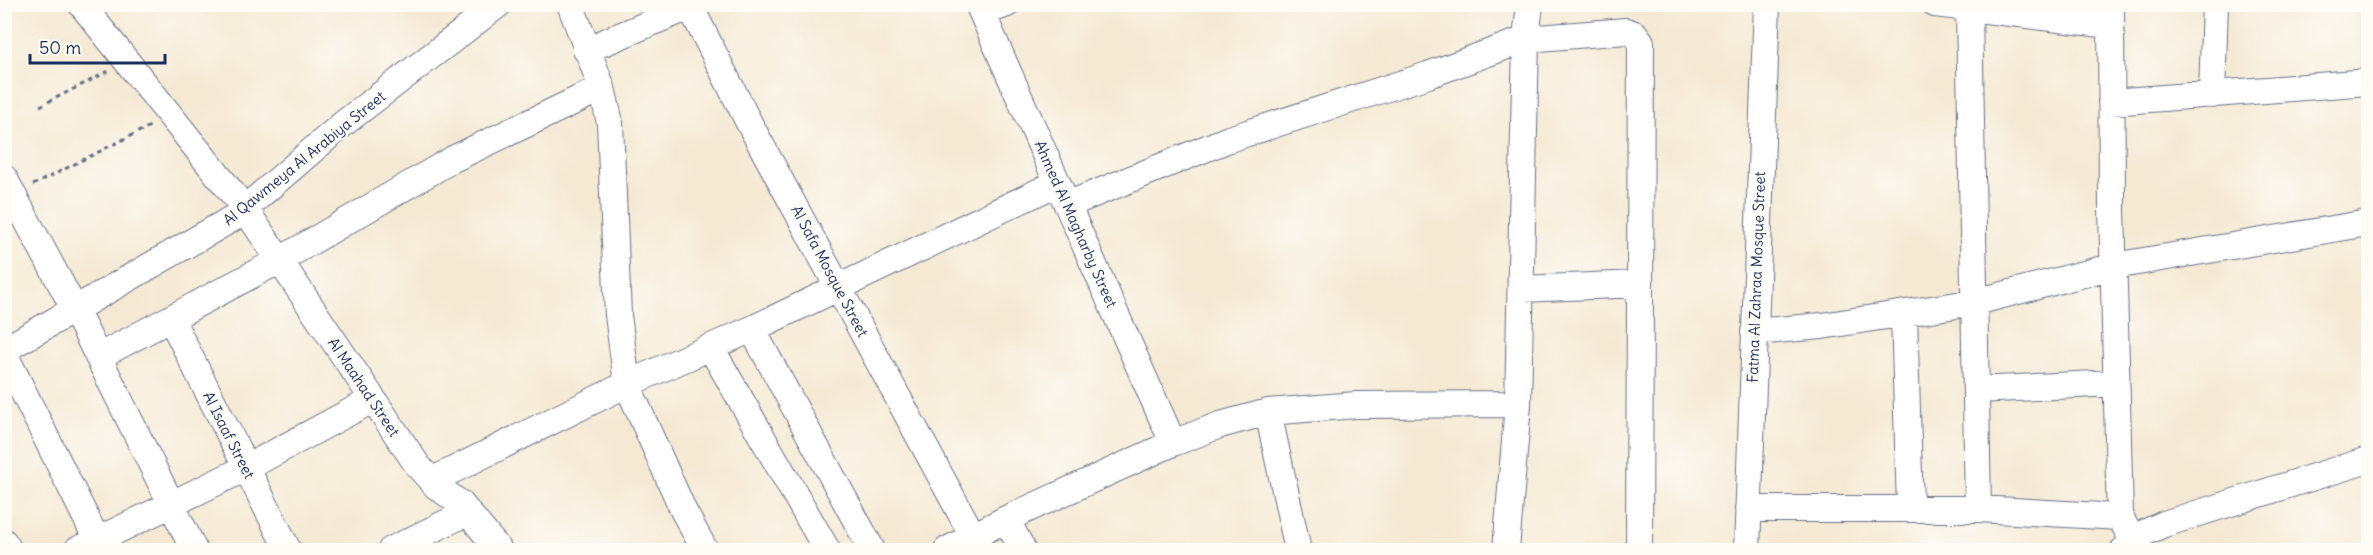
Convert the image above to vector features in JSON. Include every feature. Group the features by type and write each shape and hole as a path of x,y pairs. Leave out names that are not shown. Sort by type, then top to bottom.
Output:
{"street":[{"name":"Al Maahad Street","path":"81,4 245,209 418,466 431,481 461,504 499,550"},
{"name":"Al Qawmeya Al Arabiya Street","path":"4,352 222,226 245,209 344,123 499,4"},
{"path":"570,4 602,88 610,123 618,315 627,384 684,512 705,550"},
{"path":"980,9 1007,4"},
{"path":"1506,550 1518,404 1526,39 1530,4"},
{"name":"Fatma Al Zahraa Mosque Street","path":"1747,550 1767,4"},
{"path":"1935,4 1969,9 2111,15 2115,383 2120,517 2128,546 2144,533 2164,524 2368,460"},
{"path":"2212,95 2215,4"},
{"path":"586,50 692,5"},
{"name":"Al Safa Mosque Street","path":"692,5 747,118 973,536"},
{"name":"Ahmed Al Magharby Street","path":"980,9 1173,443"},
{"path":"1969,9 1978,509"},
{"path":"431,481 627,384 752,329 838,286 1062,194 1428,75 1526,39 1626,31 1635,34 1641,42 1639,550"},
{"path":"2111,102 2368,82"},
{"path":"99,357 280,260 453,159 602,88"},
{"path":"9,186 99,357 194,550"},
{"path":"1754,332 1822,326 1976,302 2114,267 2368,223"},
{"path":"1521,289 1639,284"},
{"path":"1904,314 1910,508"},
{"name":"Al Isaaf Street","path":"171,318 288,550"},
{"path":"752,329 872,550"},
{"path":"711,348 828,550"},
{"path":"4,352 92,547 246,468 372,399"},
{"path":"1977,390 2115,383"},
{"path":"946,550 1006,519 1173,443 1220,425 1268,412 1356,405 1518,404"},
{"path":"1268,412 1298,550"},
{"path":"1748,509 1978,509 2120,517"},
{"path":"391,550 433,542 468,512"},
{"path":"1006,519 1023,550"},
{"path":"4,542 9,550"}],"path":[{"path":"40,106 126,62"},
{"path":"9,186 170,115"}]}
